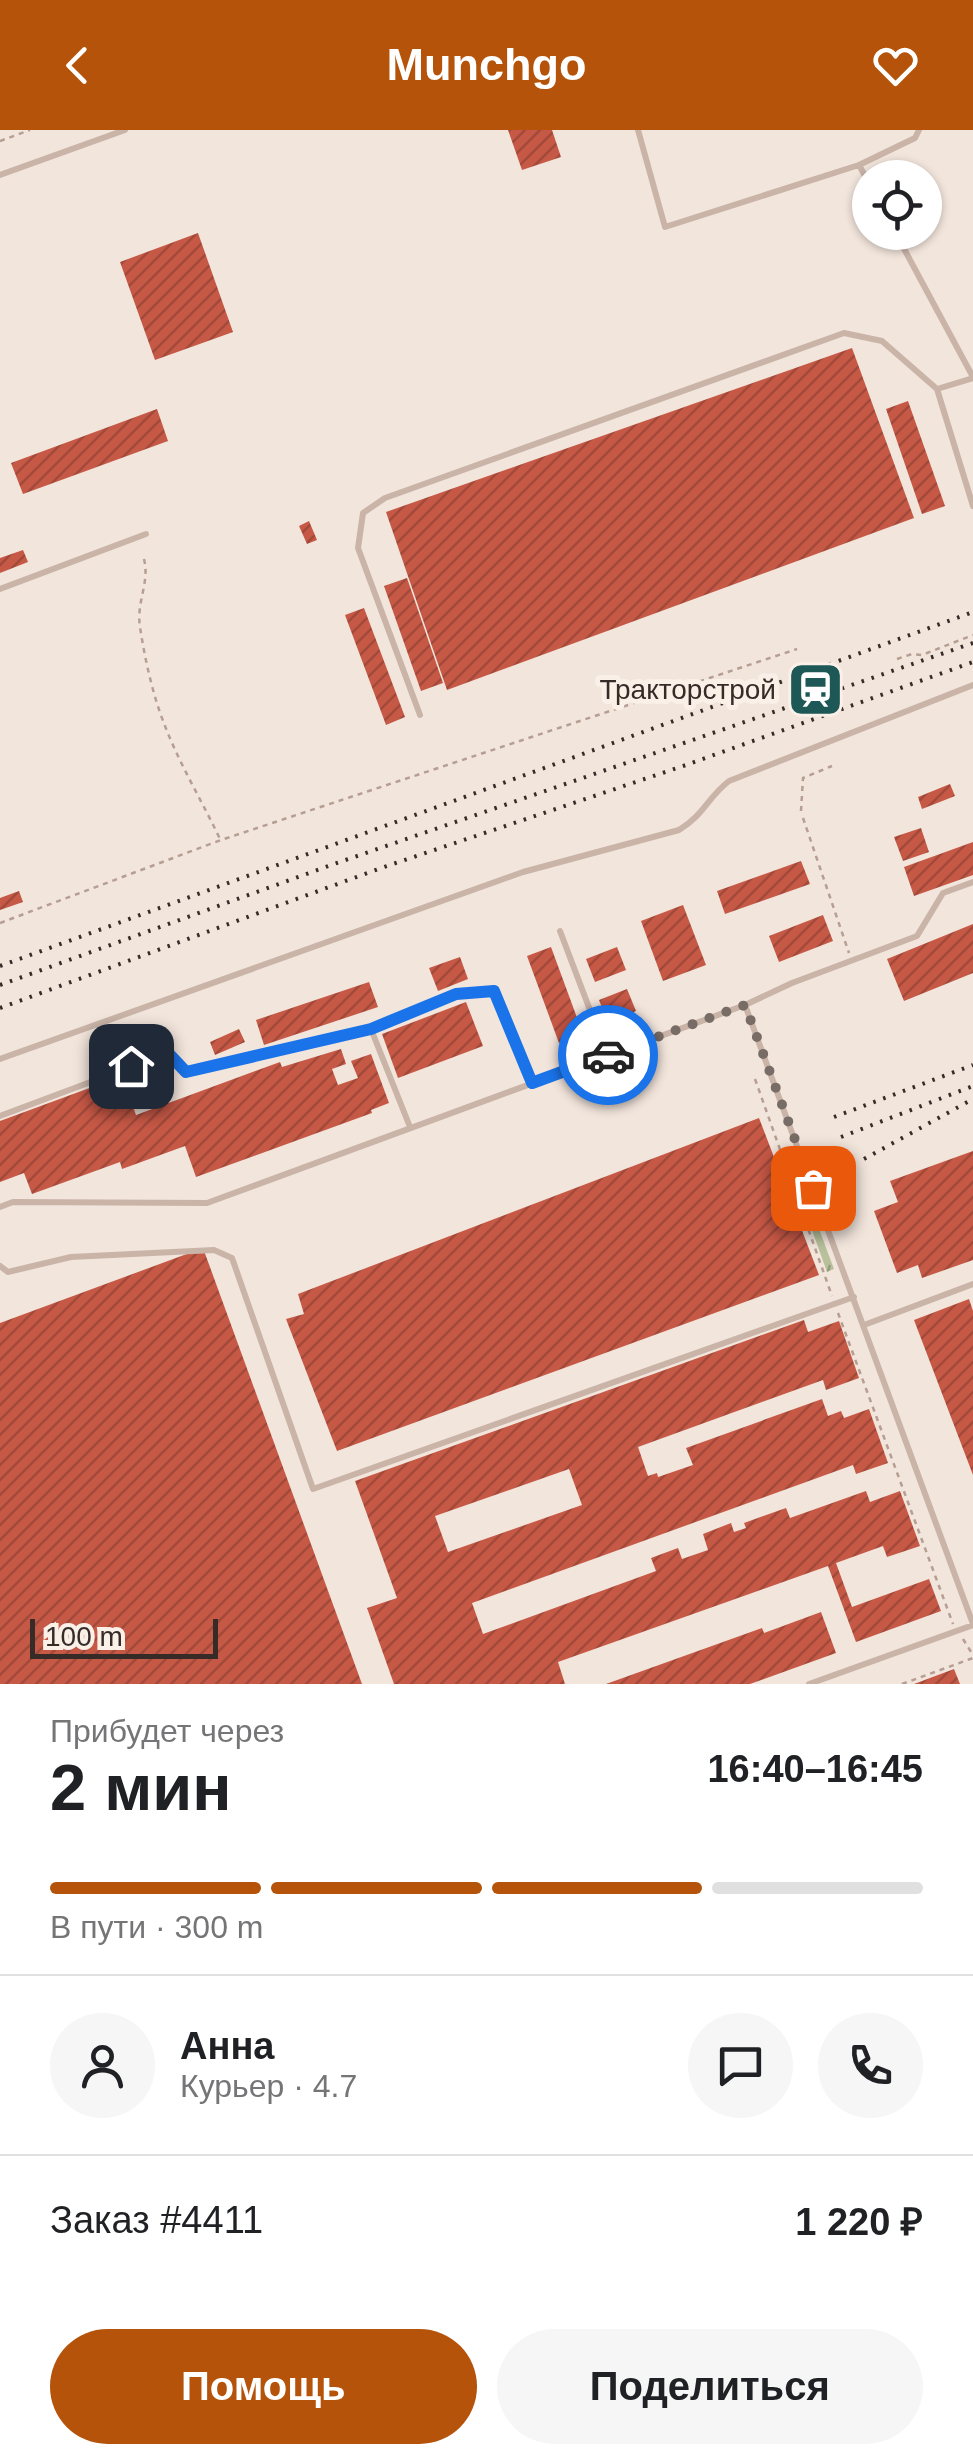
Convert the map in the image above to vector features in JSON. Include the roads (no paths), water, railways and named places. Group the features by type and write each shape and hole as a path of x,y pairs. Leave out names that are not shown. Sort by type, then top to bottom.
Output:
{"lane":[{"path":"0,175 125,130"},
{"path":"638,130 665,227 852,167"},
{"path":"869,160 915,138 920,130"},
{"path":"906,250 973,377 937,390"},
{"path":"420,715 358,548 363,513 385,498 844,333 882,341 937,390 973,506"},
{"path":"0,589 146,534"},
{"path":"0,1059 523,872 679,830 699,818 711,794 729,781 973,685"},
{"path":"0,1206 13,1202 207,1203 745,1005 917,936 943,893 973,882"},
{"path":"560,931 607,1055"},
{"path":"0,1116 168,1053 186,1072 371,1029 456,994 494,991 532,1083"},
{"path":"745,1005 973,1624 809,1684"},
{"path":"371,1029 410,1127"},
{"path":"0,1266 8,1272 71,1256 214,1250 232,1258 314,1490 854,1297"},
{"path":"864,1325 973,1284"}],"railway":[{"path":"0,966 973,612"},
{"path":"0,985 334,864 973,643"},
{"path":"0,1008 381,868 973,662"},
{"path":"834,1117 973,1065"},
{"path":"841,1137 973,1086"},
{"path":"864,1159 973,1099"}],"place":[{"name":"Тракторстрой","path":"815,689"}]}
